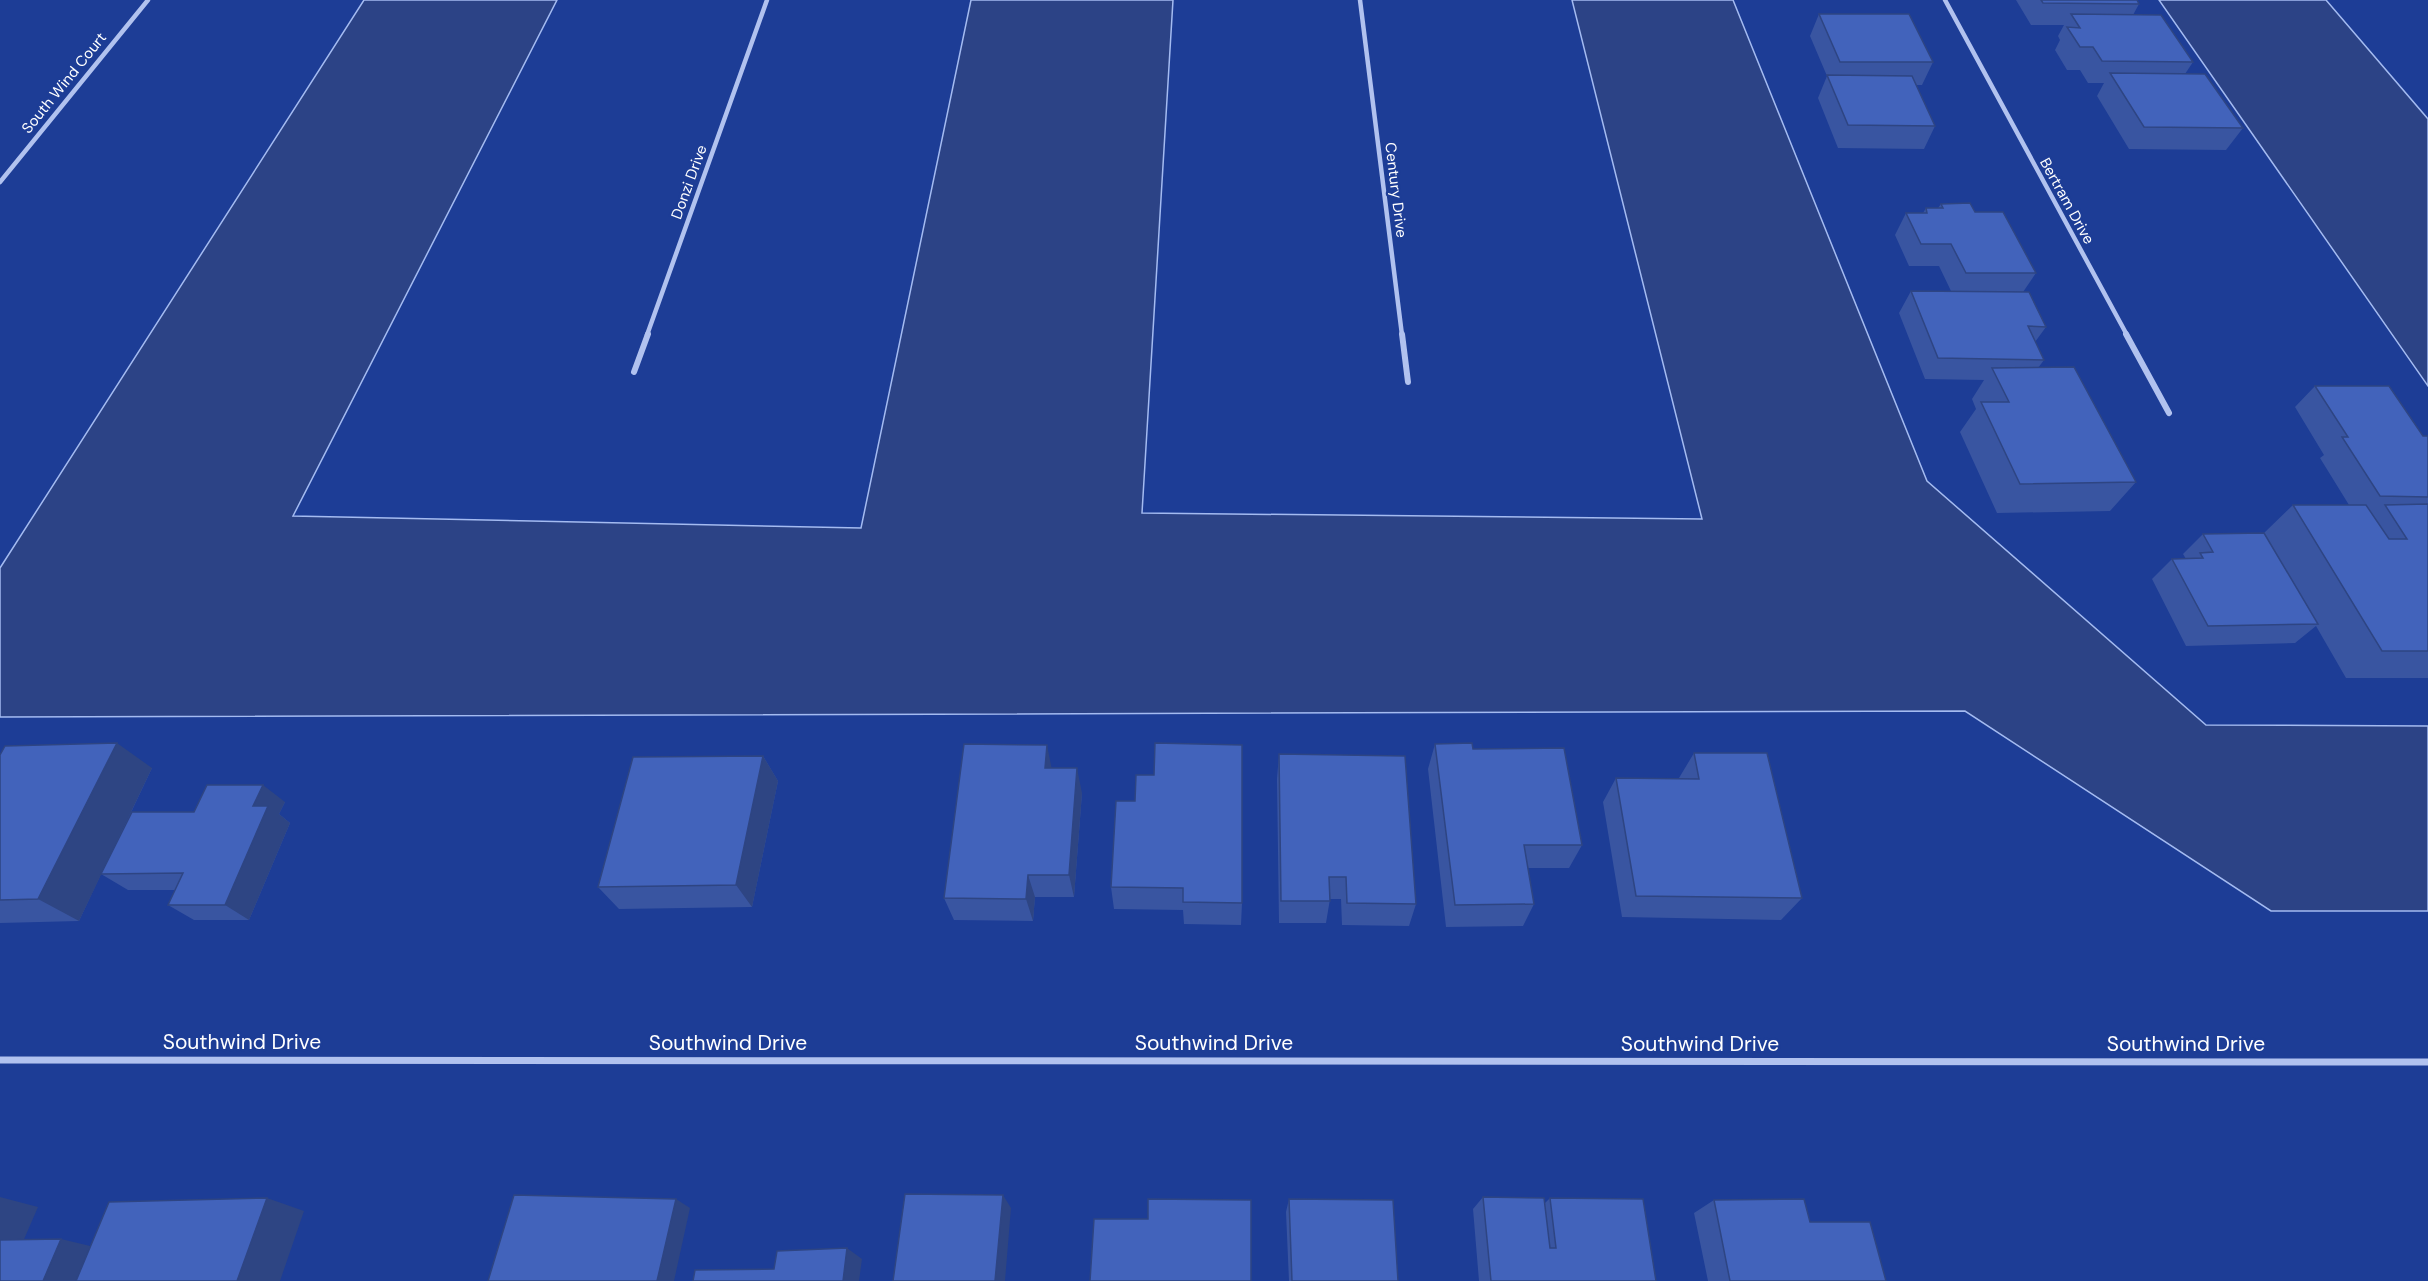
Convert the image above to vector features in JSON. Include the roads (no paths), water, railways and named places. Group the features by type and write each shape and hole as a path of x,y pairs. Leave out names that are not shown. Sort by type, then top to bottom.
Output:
{"street":[{"name":"South Wind Court","path":"0,182 148,0"},
{"name":"Donzi Drive","path":"634,372 766,0"},
{"name":"Century Drive","path":"1360,0 1408,382"},
{"name":"Bertram Drive","path":"1945,0 2169,413"},
{"name":"Southwind Drive","path":"0,1060 2428,1062"}],"water":[{"path":"364,0 557,0 293,516 861,528 971,0 1173,0 1142,513 1702,519 1572,0 1733,0 1927,481 2206,725 2428,726 2428,911 2271,911 1965,711 0,717 0,568"},
{"path":"2159,0 2326,0 2428,119 2428,386"}]}
